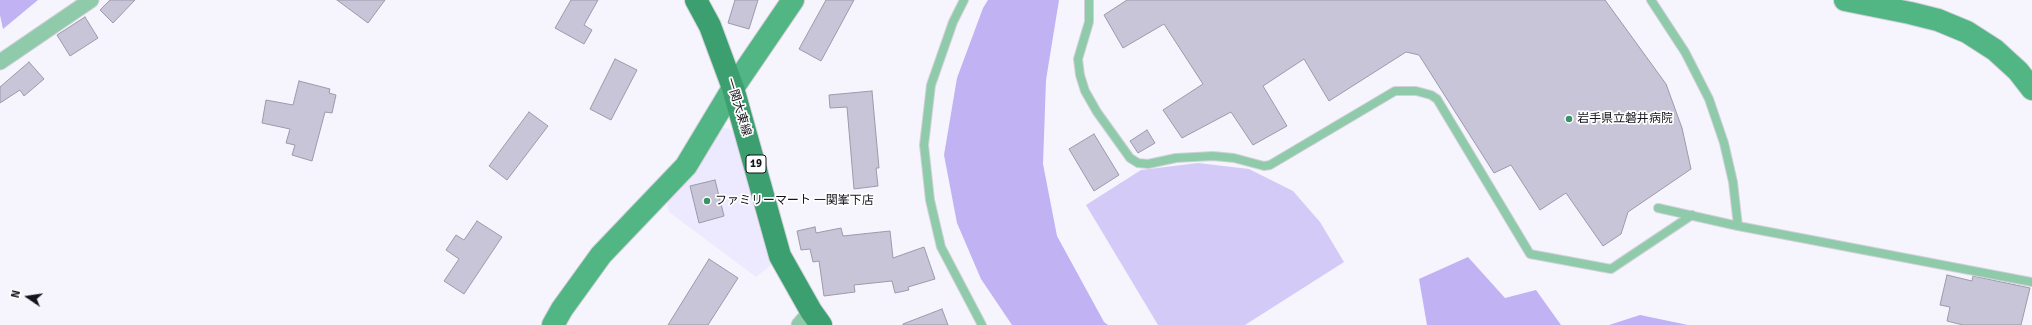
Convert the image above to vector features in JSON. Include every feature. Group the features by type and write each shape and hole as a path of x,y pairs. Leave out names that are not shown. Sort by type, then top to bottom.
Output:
{"main road":[{"name":"一関大東線","path":"696,0 710,26 733,88 780,256 810,320"}],"street":[{"path":"0,62 91,0"},
{"path":"553,325 562,309 601,255 686,166 733,88 793,0"},
{"path":"1845,0 1938,20 1966,32 1995,50 2018,71 2032,89"}],"lane":[{"path":"964,0 954,22 931,84 924,145 930,200 941,247 982,325"},
{"path":"1089,0 1089,22 1078,59 1080,75 1086,91 1097,112 1130,158 1138,163 1148,164 1176,158 1213,156 1234,158 1264,166 1270,165 1395,91 1416,90 1437,99 1530,254 1611,268 1692,215"},
{"path":"1651,0 1685,52 1709,98 1724,143 1733,182 1738,226"},
{"path":"1658,208 1738,226 2032,282"}],"shaded area":[{"path":"0,0 38,0 3,29 0,15"},
{"path":"988,0 1059,0 1046,80 1043,164 1057,236 1104,322 1108,325 1012,325 981,279 957,223 944,155 957,78 983,8"},
{"path":"721,127 737,131 754,210 771,265 756,277 669,212 667,201"},
{"path":"1198,163 1249,169 1293,191 1320,222 1344,262 1245,325 1158,325 1086,205 1141,170"},
{"path":"1468,257 1505,298 1536,290 1561,325 1427,325 1419,279"},
{"path":"1640,315 1688,325 1609,325"}],"building":[{"path":"110,0 135,0 113,23 100,10"},
{"path":"337,0 385,0 368,23"},
{"path":"571,0 598,0 584,25 592,30 584,44 555,28"},
{"path":"735,0 758,0 749,29 728,23"},
{"path":"826,0 854,0 821,61 799,49"},
{"name":"岩手県立磐井病院","path":"1127,0 1605,0 1666,84 1682,128 1691,169 1628,212 1621,234 1603,246 1566,193 1540,210 1511,165 1494,173 1419,55 1406,52 1329,101 1304,59 1263,86 1287,126 1253,145 1231,112 1182,138 1163,110 1203,84 1164,24 1123,48 1104,15"},
{"path":"85,17 98,38 70,56 57,35"},
{"path":"615,59 637,70 611,120 590,109"},
{"path":"29,62 44,79 24,96 20,90 0,103 0,87"},
{"path":"299,81 330,89 329,93 336,95 332,113 325,112 312,161 292,155 295,145 286,143 290,129 262,123 266,100 293,105"},
{"path":"872,91 879,168 876,168 878,186 854,189 847,107 830,108 829,95"},
{"path":"529,112 548,126 507,180 489,166"},
{"path":"1147,130 1155,143 1138,153 1130,141"},
{"path":"1094,134 1119,175 1094,191 1069,149"},
{"name":"ファミリーマート 一関峯下店","path":"715,180 724,216 699,223 690,186"},
{"path":"477,221 502,237 464,294 444,281 459,259 446,250 456,235 464,240"},
{"path":"815,227 816,233 841,228 843,236 890,231 893,258 924,247 935,279 908,287 909,290 895,293 892,281 854,285 855,292 824,296 819,261 813,262 810,249 801,250 797,231"},
{"path":"709,259 738,278 708,325 668,325"},
{"path":"1947,275 1972,281 1973,276 2030,288 2021,325 1963,325 1947,321 1950,307 1940,305"},
{"path":"942,309 948,325 903,325 903,324"}],"place":[{"name":"岩手県立磐井病院","path":"1569,119"},
{"name":"ファミリーマート 一関峯下店","path":"707,201"}]}
